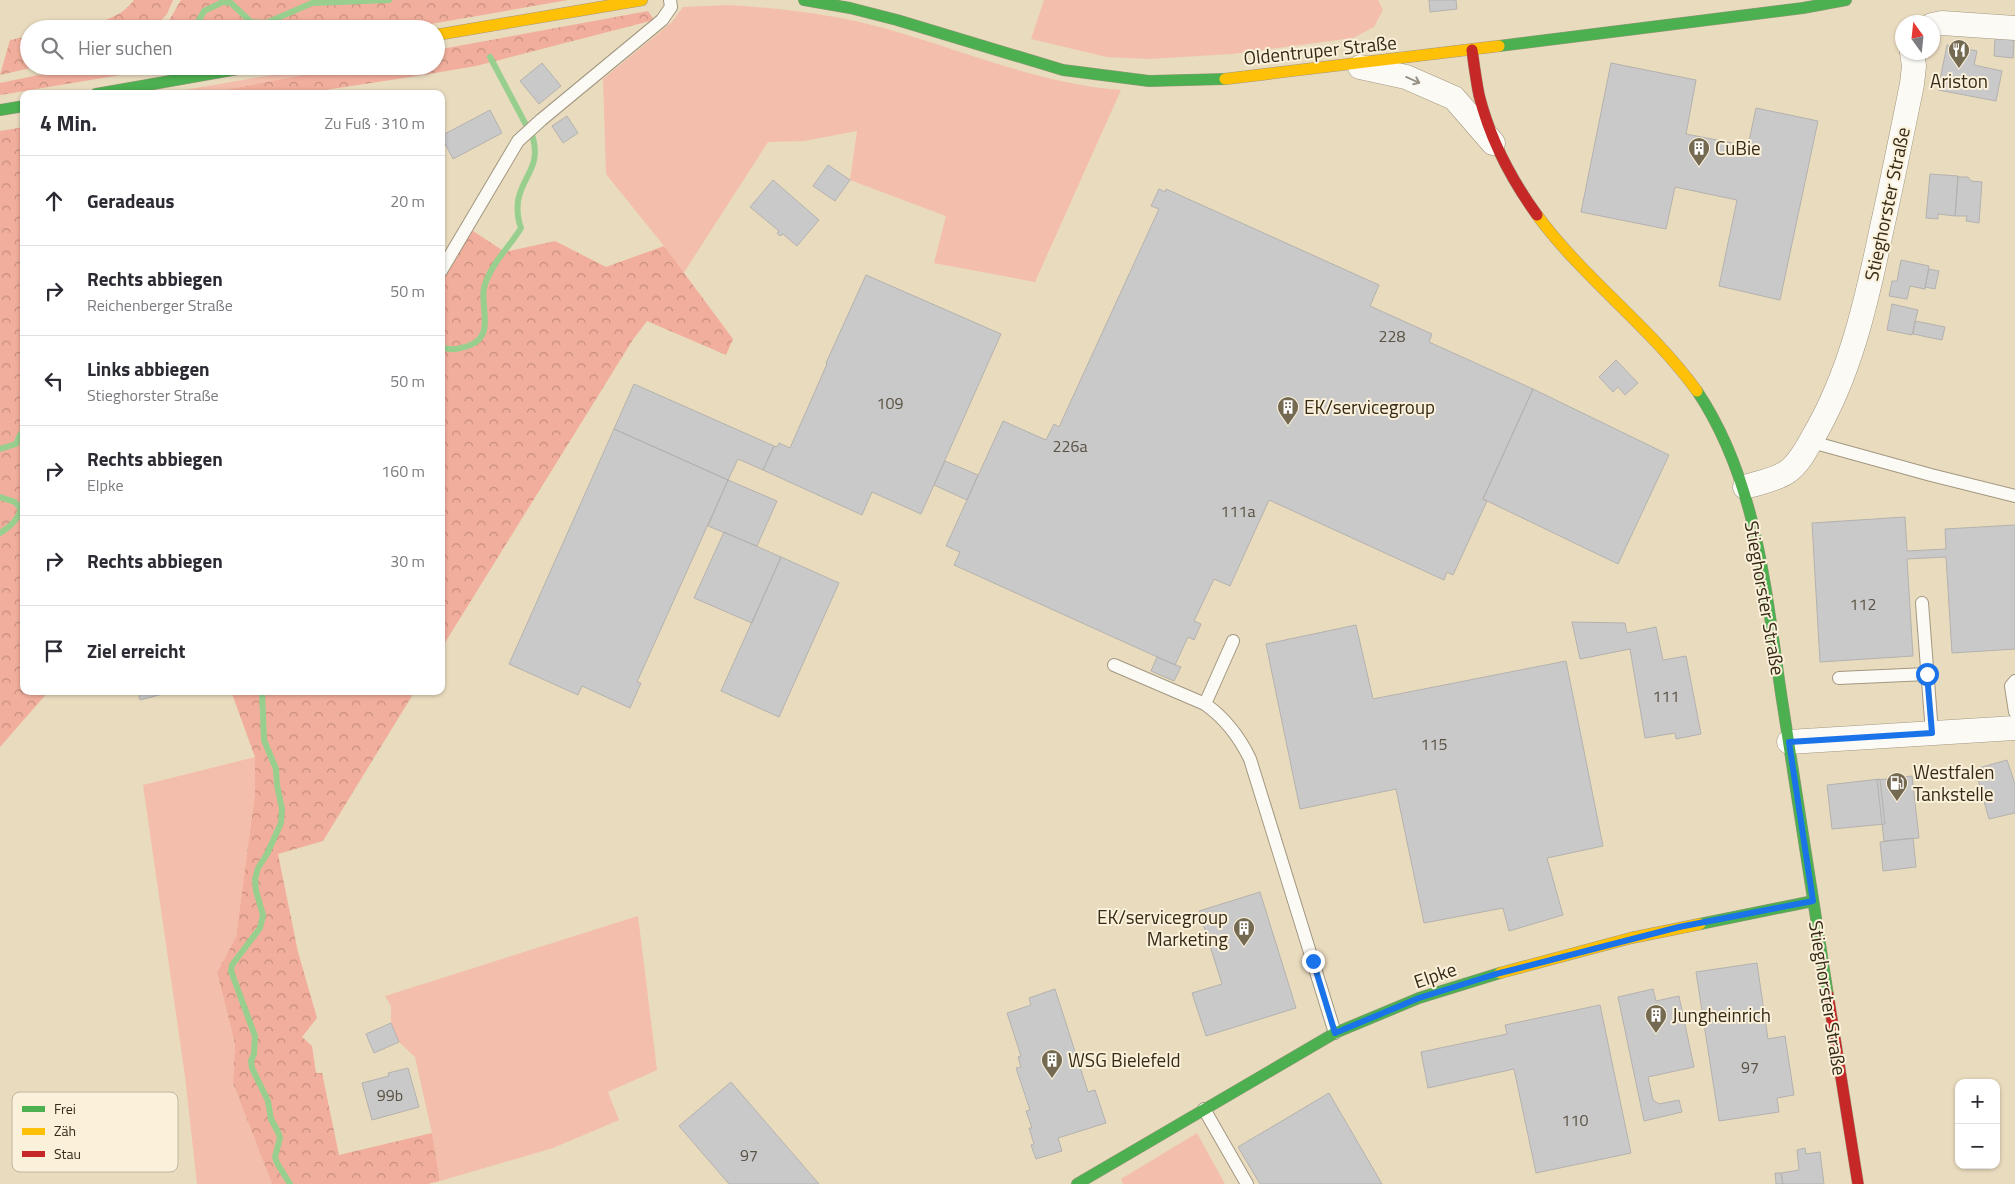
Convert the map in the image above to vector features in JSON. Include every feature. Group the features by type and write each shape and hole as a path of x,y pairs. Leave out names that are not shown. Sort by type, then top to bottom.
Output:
{"street":[{"path":"445,33 642,0"},
{"name":"Oldentruper Straße","path":"804,0 850,8 897,20 1063,70 1149,82 1183,82 1349,65 1803,8 1846,0"},
{"path":"1940,23 2015,28"},
{"name":"Stieghorster Straße","path":"1472,50 1481,103 1499,150 1514,182 1542,223 1563,247 1652,337 1693,386 1723,436 1745,487 1755,531 1858,1184"},
{"name":"Stieghorster Straße","path":"1745,487 1769,481 1788,472 1804,453 1830,408 1844,375 1857,335 1874,267 1912,84 1913,60"},
{"name":"Stieghorster Straße","path":"1349,65 1406,76 1454,98 1499,150"},
{"path":"119,90 205,75"},
{"path":"0,110 20,107"},
{"path":"1789,742 2015,728"},
{"name":"Elpke","path":"1077,1184 1335,1033 1419,998 1496,974 1670,929 1813,901"}],"lane":[{"path":"445,264 518,141 662,20 671,7 670,0"},
{"path":"1812,439 1819,444 2015,496"},
{"path":"1922,604 1932,733"},
{"path":"1204,704 1233,641"},
{"path":"1114,665 1204,704 1230,725 1242,741 1250,758 1335,1033"},
{"path":"1839,678 1927,674"},
{"path":"2015,680 2011,686 2015,712"},
{"path":"1204,1109 1247,1184"}],"shaded area":[{"path":"1044,0 1378,0 1383,10 1374,27 1353,38 1232,54 1149,59 1107,57 1031,39"},
{"path":"729,5 799,12 851,20 1025,72 1089,86 1121,90 1035,282 934,263 946,216 850,180 857,131 804,141 768,142 683,274 664,246 606,174 603,79 672,22 683,7"},
{"path":"272,75 303,75 224,90 184,90"},
{"path":"255,757 255,793 236,937 217,974 235,1044 233,1083 272,1184 197,1184 185,1076 143,785"},
{"path":"638,916 657,1070 608,1092 619,1120 553,1148 440,1181 432,1133 415,1057 399,1042 391,1023 391,1006 385,996"},
{"path":"1197,1133 1225,1184 1123,1184 1121,1179"}],"green space":[{"path":"134,0 173,0 167,14 161,20 104,20 121,13"},
{"path":"181,0 568,0 445,21 169,20"},
{"path":"648,11 654,20 476,66 445,71 445,48"},
{"path":"20,38 20,70 0,75 10,40"},
{"path":"39,75 121,75 20,90 20,92 0,95 0,83"},
{"path":"303,75 423,75 325,90 224,90"},
{"path":"20,128 20,695 46,695 0,747 0,131"},
{"path":"470,229 505,252 555,241 606,267 664,246 733,339 726,355 647,321 632,341 445,643 445,270"},
{"path":"232,695 413,695 323,841 278,854 298,952 317,1018 302,1037 312,1046 316,1073 322,1073 339,1155 432,1133 440,1181 428,1184 272,1184 233,1083 235,1044 217,973 236,937 255,793 255,757"}],"building":[{"path":"1429,0 1456,0 1457,9 1430,12"},
{"path":"1995,38 2014,39 2013,58 1994,56"},
{"path":"1947,45 1977,51 1974,65 2002,71 1996,101 1938,90"},
{"path":"542,63 561,86 539,104 520,81"},
{"name":"CuBie","path":"1611,63 1696,80 1686,134 1748,146 1756,108 1818,121 1780,300 1719,286 1737,200 1675,187 1666,229 1581,212"},
{"path":"490,110 502,133 453,159 445,144 445,134"},
{"path":"567,116 578,133 563,143 552,126"},
{"path":"828,165 850,180 835,201 813,186"},
{"path":"1930,174 1958,176 1955,216 1938,214 1938,219 1926,218"},
{"path":"1958,177 1968,177 1971,181 1982,182 1979,223 1966,221 1967,216 1955,216"},
{"path":"773,180 819,220 797,246 783,234 780,236 777,233 779,231 750,207"},
{"name":"EK/servicegroup","path":"1159,189 1165,192 1166,189 1379,285 1370,306 1432,334 1429,342 1533,389 1483,499 1487,501 1453,575 1447,572 1444,580 1269,500 1230,586 1214,579 1194,621 1201,624 1194,640 1188,637 1175,665 954,565 960,552 946,546 1003,421 1046,440 1054,424 1059,427 1159,209 1151,206"},
{"path":"1901,260 1929,266 1925,289 1910,286 1907,299 1889,296 1892,281 1897,281"},
{"path":"1929,269 1939,271 1935,289 1925,287"},
{"path":"866,275 1001,334 921,514 872,492 862,515 763,470 774,446 777,447 779,443 790,448"},
{"path":"1892,304 1918,310 1912,335 1887,330"},
{"path":"1915,321 1945,327 1942,340 1913,334"},
{"path":"1616,360 1638,383 1625,395 1618,387 1613,392 1599,377"},
{"path":"634,384 774,446 763,470 738,459 728,480 614,429"},
{"path":"1533,389 1669,455 1618,564 1483,499"},
{"path":"614,429 728,480 637,682 641,683 630,708 582,686 578,695 509,664"},
{"path":"945,461 978,475 967,500 934,485"},
{"path":"728,480 777,501 757,546 708,526"},
{"path":"1905,517 1907,551 1946,549 1945,529 2015,525 2015,649 1952,653 1946,557 1907,559 1913,656 1820,662 1812,523"},
{"path":"724,532 781,557 752,623 694,598"},
{"path":"781,557 839,583 779,717 721,691"},
{"path":"1572,622 1625,623 1627,633 1656,627 1663,660 1686,656 1701,734 1676,739 1675,733 1645,738 1630,649 1580,659"},
{"path":"1356,625 1373,699 1566,661 1603,846 1547,858 1563,915 1509,931 1503,908 1424,923 1396,789 1300,809 1266,644"},
{"path":"1157,657 1181,667 1174,681 1151,671"},
{"path":"139,695 159,695 140,700"},
{"path":"2007,760 2015,784 2015,813 1989,819 1975,769"},
{"name":"Westfalen Tankstelle","path":"1912,776 1919,838 1884,841 1877,780"},
{"path":"1880,779 1885,824 1832,829 1827,785"},
{"path":"1913,838 1916,867 1883,871 1880,842"},
{"name":"EK/servicegroup Marketing","path":"1260,892 1296,1008 1206,1036 1192,993 1222,984 1199,911"},
{"path":"1757,963 1768,1039 1785,1036 1794,1095 1777,1098 1779,1112 1719,1121 1696,972"},
{"name":"WSG Bielefeld","path":"1055,989 1088,1092 1095,1090 1106,1123 1058,1138 1062,1151 1036,1159 1031,1145 1034,1144 1029,1128 1032,1128 1026,1111 1030,1110 1016,1068 1021,1067 1018,1057 1021,1056 1007,1013 1031,1005 1029,998"},
{"name":"Jungheinrich","path":"1653,989 1656,1001 1679,996 1694,1067 1648,1077 1653,1100 1659,1104 1679,1100 1682,1112 1644,1121 1618,997"},
{"path":"1600,1005 1631,1153 1536,1173 1514,1069 1428,1088 1421,1052 1507,1034 1505,1025"},
{"path":"391,1023 399,1042 374,1053 366,1034"},
{"path":"408,1068 419,1107 372,1120 362,1083 389,1076 388,1073"},
{"path":"731,1082 819,1184 729,1184 679,1126"},
{"path":"1329,1093 1382,1184 1260,1184 1238,1147"},
{"path":"1805,1148 1806,1154 1820,1152 1824,1184 1783,1184 1781,1173 1799,1170 1797,1150"},
{"path":"1775,1173 1781,1173 1783,1184 1776,1184"}],"waterway":[{"path":"273,20 312,3 389,0"},
{"path":"199,20 204,11 223,2 231,3 249,20"},
{"path":"445,348 458,349 468,346 477,342 482,336 485,321 484,288 495,264 521,228 518,215 518,201 535,157 533,138 490,57"},
{"name":"Elpke","path":"0,449 16,444 20,435"},
{"name":"Elpke","path":"0,497 15,502 20,508"},
{"name":"Elpke","path":"0,533 13,523 20,512"},
{"path":"262,695 264,740 276,769 282,809 281,823 267,854 258,868 255,879 256,891 263,915 260,928 232,965 231,971 255,1036 254,1054 251,1061 252,1068 268,1101 271,1119 280,1138 275,1157 290,1184"}],"traffic: fast":[{"path":"804,0 850,8 897,20 1063,70 1149,81 1225,79"},
{"path":"1499,46 1803,8 1846,0"},
{"path":"119,90 205,75"},
{"path":"0,110 20,107"},
{"path":"1697,391 1718,426 1734,463 1756,540 1771,620 1828,995"},
{"path":"1700,924 1813,901"},
{"path":"1077,1184 1335,1033 1419,998 1500,973"}],"traffic: slow":[{"path":"445,33 642,0"},
{"path":"1225,79 1499,46"},
{"path":"1537,215 1575,260 1659,345 1697,391"},
{"path":"1500,973 1631,938 1700,924"}],"traffic: jam":[{"path":"1472,50 1479,95 1495,143 1510,173 1537,215"},
{"path":"1828,995 1858,1184"}],"place":[{"name":"Ariston","path":"1959,69"},
{"name":"CuBie","path":"1699,167"},
{"name":"EK/servicegroup","path":"1288,426"},
{"name":"Westfalen Tankstelle","path":"1897,802"},
{"name":"EK/servicegroup Marketing","path":"1244,947"},
{"name":"Jungheinrich","path":"1656,1034"},
{"name":"WSG Bielefeld","path":"1052,1079"}],"route":[{"path":"1313,961 1335,1033 1419,998 1496,974 1631,938 1813,901 1789,742 1932,733 1927,674"}]}
